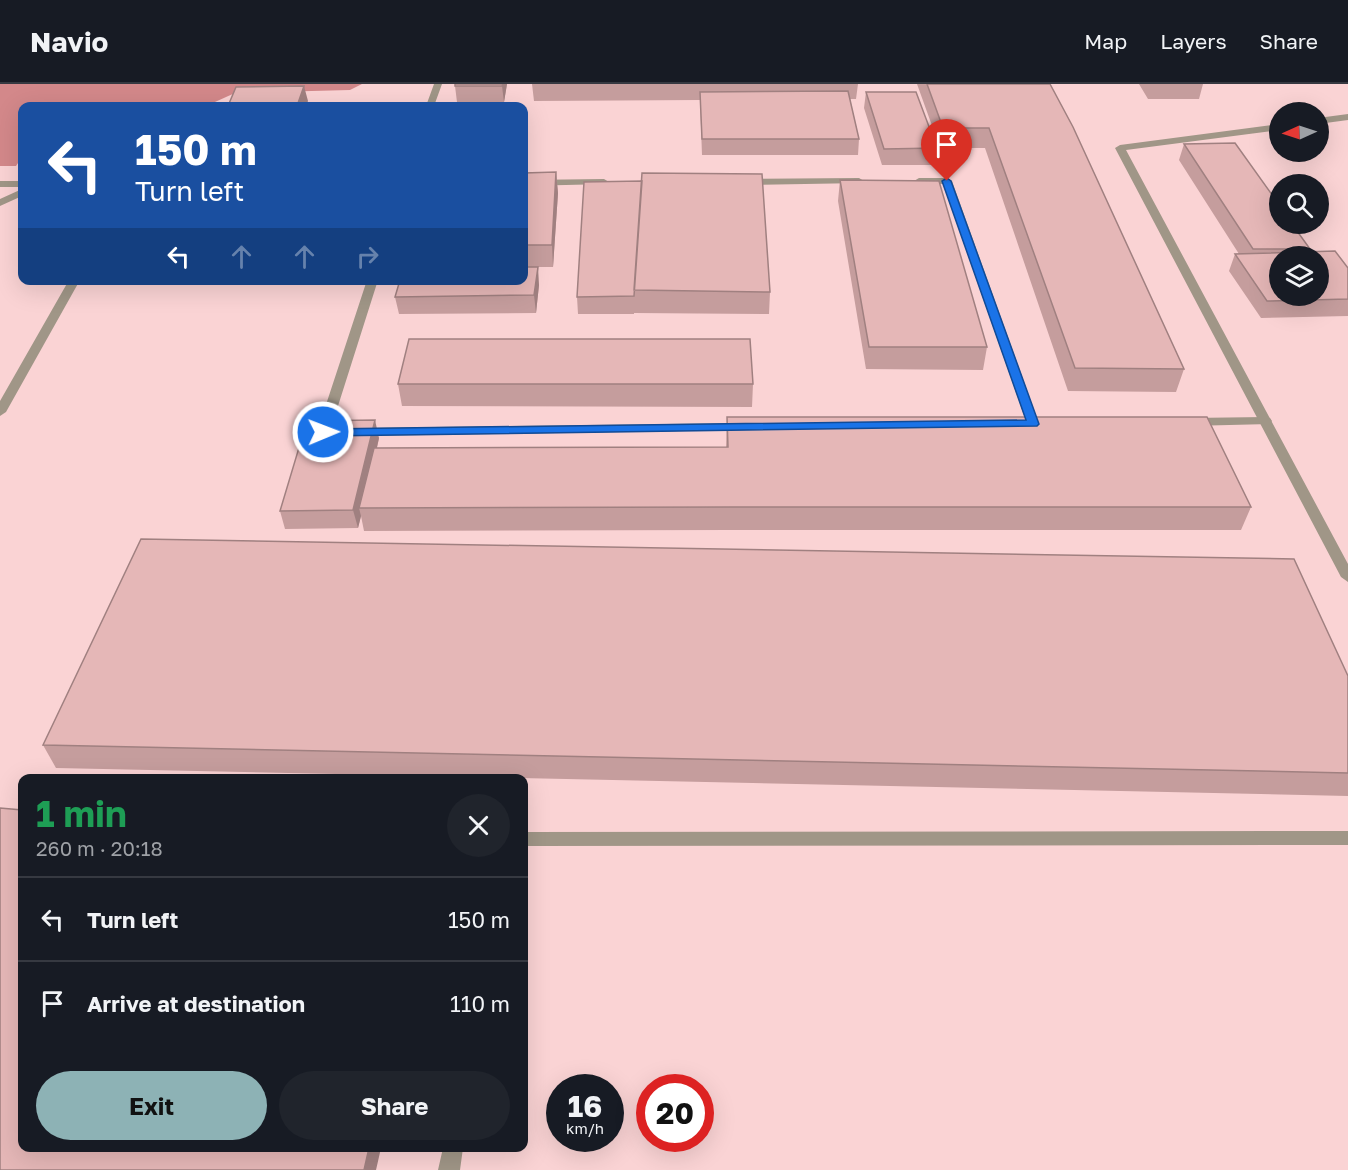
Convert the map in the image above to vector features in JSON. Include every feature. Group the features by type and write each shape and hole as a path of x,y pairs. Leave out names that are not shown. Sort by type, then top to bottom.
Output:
{"street":[{"path":"431,102 438,84"},
{"path":"1329,120 1348,117"},
{"path":"1269,128 1120,148 1348,577"},
{"path":"735,182 876,181"},
{"path":"912,181 947,181 1033,424"},
{"path":"528,183 618,182"},
{"path":"0,184 18,184"},
{"path":"0,203 18,194"},
{"path":"0,412 72,285"},
{"path":"371,285 323,432 761,427"},
{"path":"1172,422 1266,422"},
{"path":"528,839 1348,838"},
{"path":"449,1170 452,1152"}],"shaded area":[{"path":"0,84 362,84 350,90 235,93 215,102 18,102 18,163 16,166 0,166"}],"building":[{"path":"455,84 503,84 502,86 455,86"},
{"path":"927,84 1050,84 1073,127 1184,369 1075,368 989,128 943,128"},
{"path":"304,86 298,102 230,102 236,87"},
{"path":"848,91 859,139 702,139 700,92"},
{"path":"866,92 916,92 937,148 884,149"},
{"path":"1235,143 1269,191 1269,234 1299,234 1308,246 1269,246 1269,249 1253,249 1184,144"},
{"path":"556,172 552,245 528,245 528,173"},
{"path":"642,173 762,174 770,292 634,290"},
{"path":"840,180 939,181 987,347 869,347"},
{"path":"642,181 634,296 577,297 584,182"},
{"path":"1329,251 1335,251 1348,268 1348,299 1329,299"},
{"path":"1269,253 1269,301 1235,254"},
{"path":"528,267 538,267 534,295 395,297 399,285 528,285"},
{"path":"409,339 750,339 753,384 398,384"},
{"path":"727,417 1207,417 1251,507 359,508 374,448 728,447"},
{"path":"375,420 353,510 280,511 307,421"},
{"path":"141,539 1294,559 1348,676 1348,773 43,745"},
{"path":"0,808 18,810 18,1152 368,1152 364,1170 0,1170"}],"route":[{"path":"323,432 1033,424 947,181"}]}
